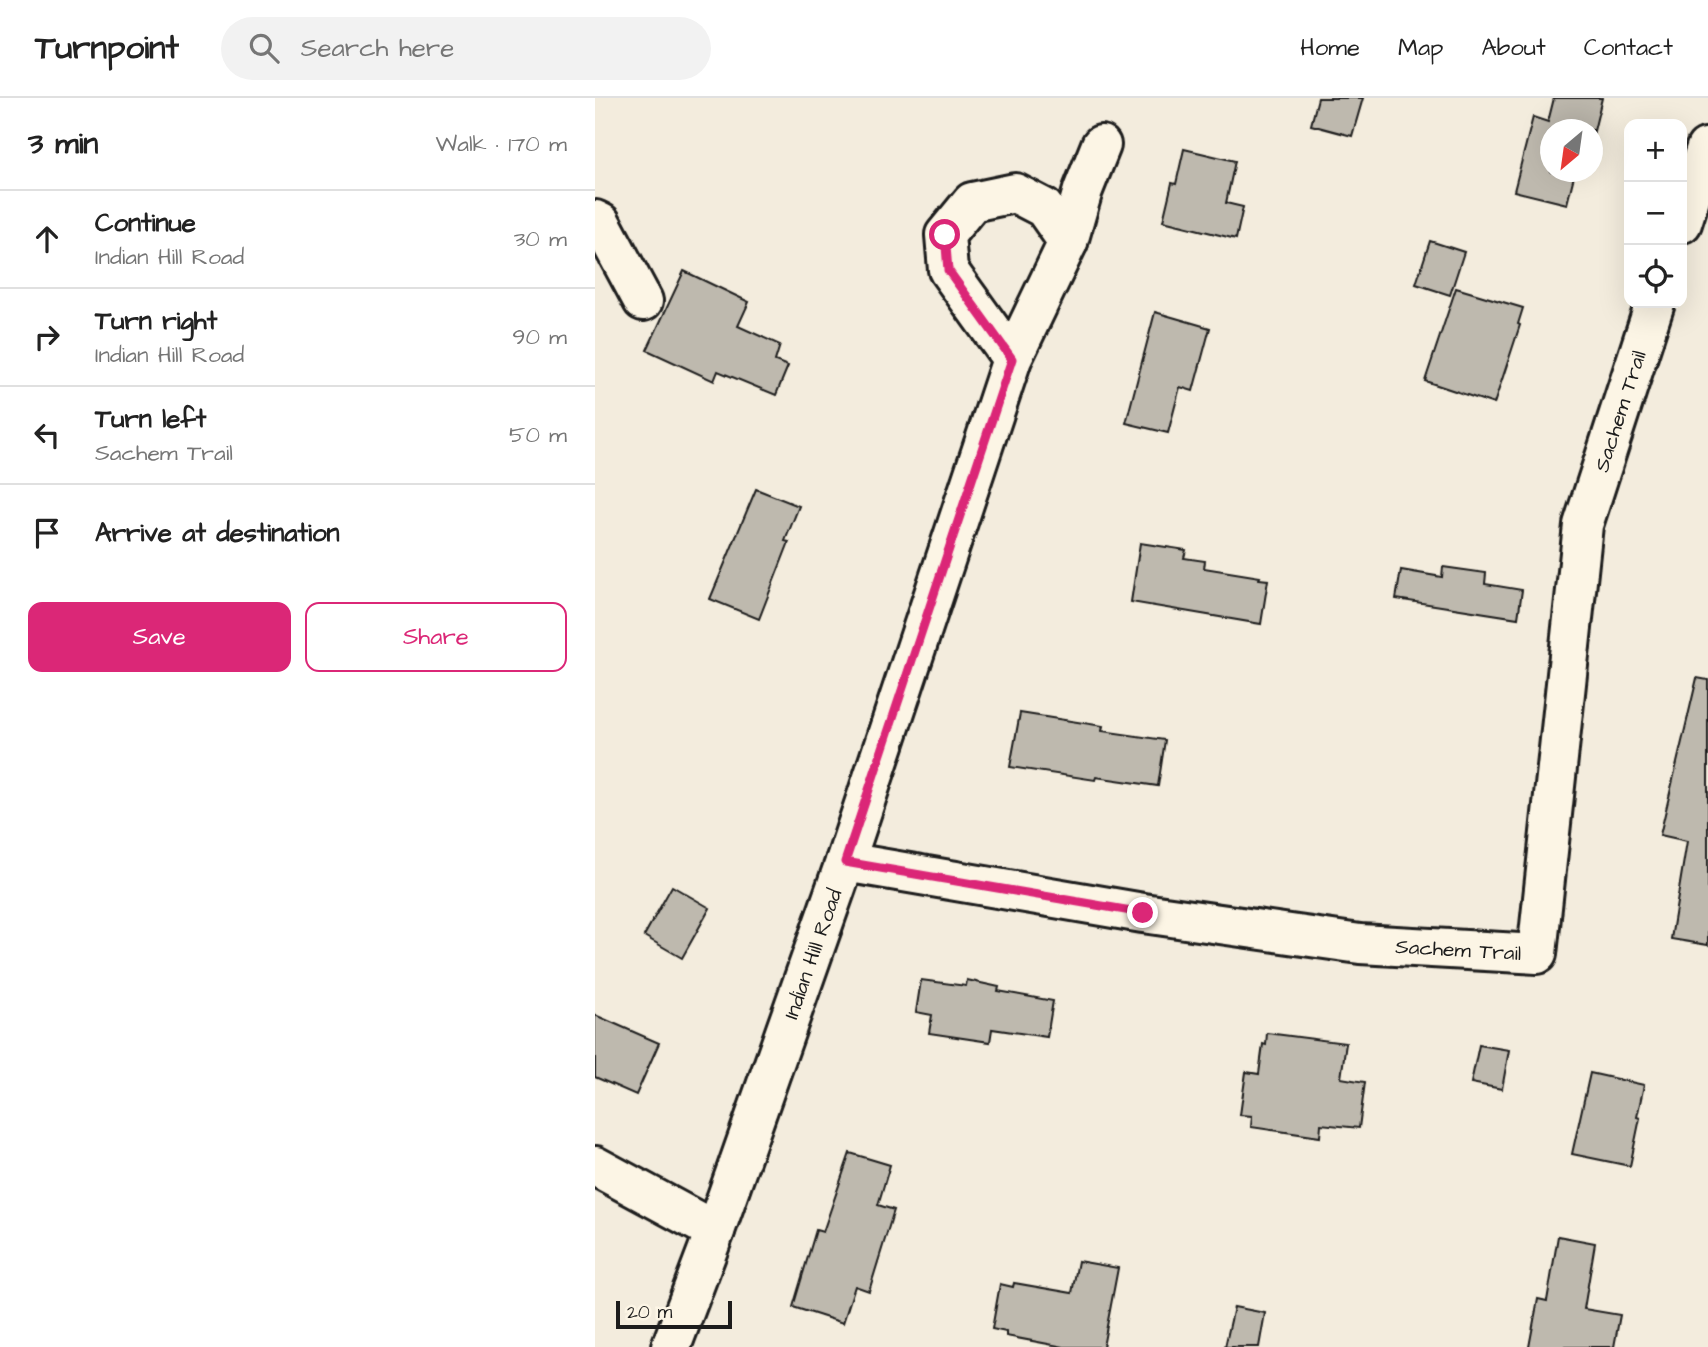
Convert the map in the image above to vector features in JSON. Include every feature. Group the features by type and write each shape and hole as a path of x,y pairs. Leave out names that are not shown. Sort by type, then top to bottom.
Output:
{"street":[{"name":"Indian Hill Road","path":"671,1347 715,1231 845,862 1012,359 1068,242 1083,190 1101,145"},
{"path":"1687,207 1706,148"},
{"path":"1012,359 948,270 945,235 972,202 1016,193 1044,208 1068,242"},
{"path":"595,220 601,223 643,301"},
{"name":"Sachem Trail","path":"845,862 1143,913 1360,944 1537,954 1583,525 1653,308"},
{"path":"595,1166 715,1231"}],"building":[{"path":"1318,98 1363,98 1352,136 1311,125"},
{"path":"1554,98 1602,98 1597,119 1549,119"},
{"path":"1533,117 1540,119 1540,182 1572,182 1567,204 1514,191"},
{"path":"1184,149 1235,161 1226,203 1243,207 1236,239 1163,221 1172,183 1176,184"},
{"path":"1430,241 1464,252 1450,295 1416,284"},
{"path":"684,271 749,302 738,326 780,345 775,361 788,366 776,395 718,371 714,381 647,350"},
{"path":"1456,288 1523,308 1494,404 1425,381"},
{"path":"1155,312 1210,328 1193,391 1180,387 1168,433 1126,423"},
{"path":"756,489 799,506 785,541 789,542 759,619 710,599"},
{"path":"1140,543 1186,550 1184,558 1205,561 1204,568 1268,580 1261,624 1131,602"},
{"path":"1443,567 1486,573 1485,584 1522,590 1518,618 1396,599 1401,570 1442,577"},
{"path":"1697,678 1708,680 1708,945 1671,939 1687,841 1660,835"},
{"path":"1020,713 1103,726 1102,731 1165,740 1158,786 1010,767"},
{"path":"672,886 710,908 682,958 644,936"},
{"path":"921,980 966,986 967,980 999,987 998,991 1053,1001 1047,1037 992,1029 990,1042 929,1033 932,1015 916,1012"},
{"path":"595,1015 659,1043 636,1095 595,1077"},
{"path":"1267,1033 1346,1043 1341,1078 1365,1082 1359,1128 1321,1124 1320,1137 1251,1127 1252,1116 1240,1115 1246,1072 1259,1074"},
{"path":"1479,1045 1509,1050 1502,1089 1471,1083"},
{"path":"1590,1073 1644,1085 1630,1166 1572,1154"},
{"path":"850,1153 890,1165 878,1205 894,1210 869,1291 855,1286 843,1323 793,1307 816,1230 823,1232"},
{"path":"1558,1236 1595,1243 1584,1309 1620,1315 1614,1347 1529,1347 1538,1299 1547,1301"},
{"path":"1078,1261 1118,1268 1103,1347 1064,1347 1006,1336 1006,1332 992,1329 1000,1284 1013,1287 1014,1283 1072,1293"},
{"path":"1234,1307 1265,1313 1259,1347 1225,1347"}],"route":[{"path":"945,235 948,270 1012,359 845,862 1143,913"}]}
